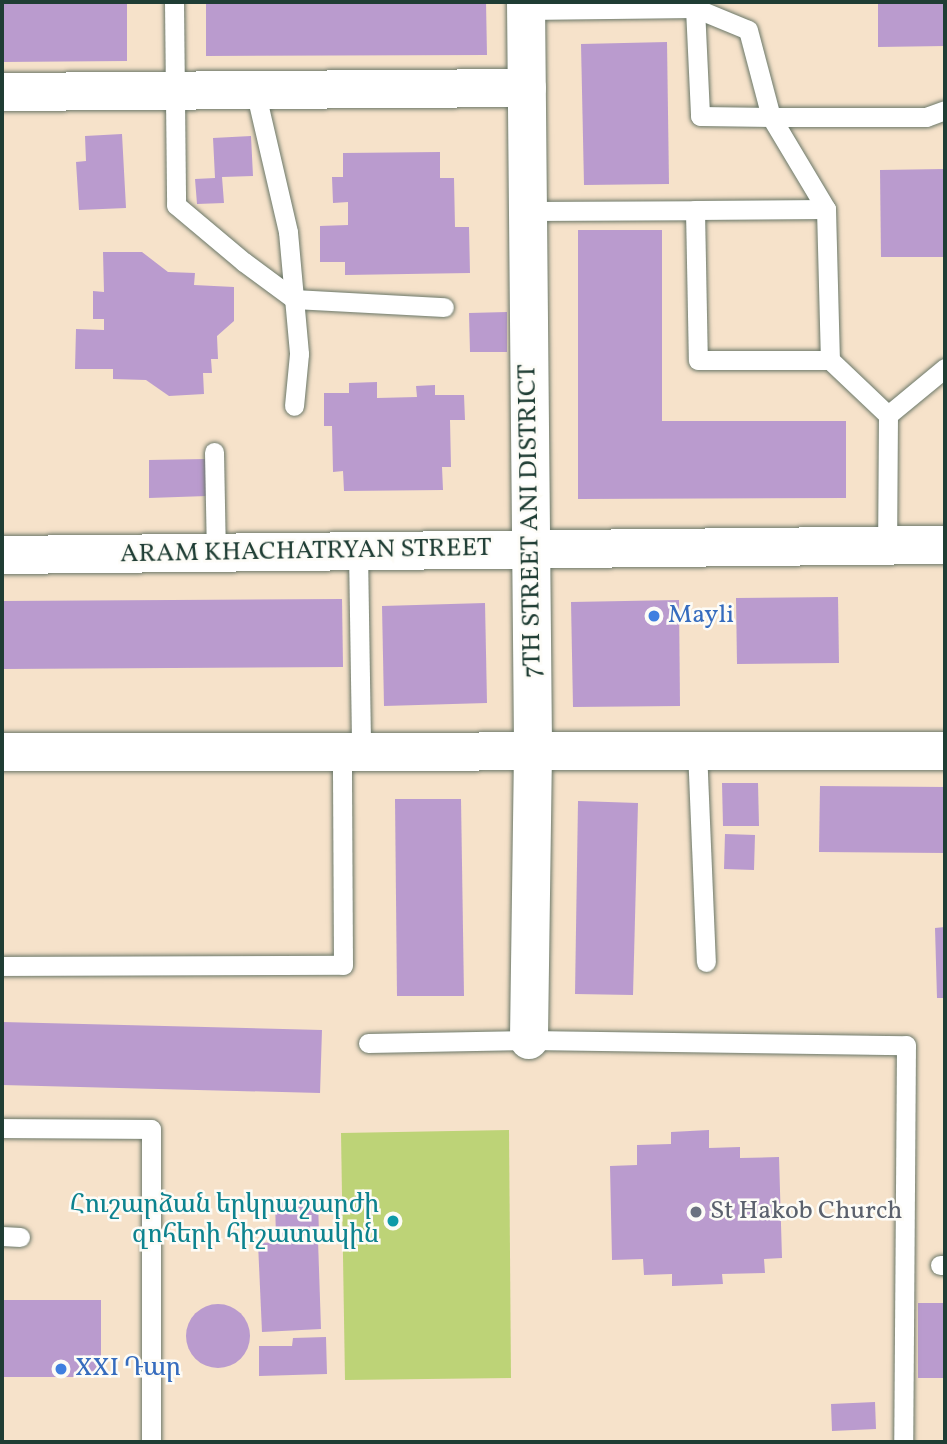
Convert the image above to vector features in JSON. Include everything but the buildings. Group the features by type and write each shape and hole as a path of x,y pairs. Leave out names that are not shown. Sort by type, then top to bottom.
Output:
{"street":[{"name":"7TH STREET ANI DISTRICT","path":"526,6 533,751 530,1040"},
{"path":"2,92 527,88"},
{"name":"ARAM KHACHATRYAN STREET","path":"2,555 945,545"},
{"path":"2,752 945,751"}],"lane":[{"path":"174,2 176,205 244,262 294,299 444,307"},
{"path":"526,6 695,8 748,30 772,117 826,209 830,360"},
{"path":"695,8 700,116 926,117 945,110"},
{"path":"255,90 288,232 299,354 294,406"},
{"path":"528,211 826,209"},
{"path":"695,211 698,360 830,360 888,415 887,545"},
{"path":"888,415 945,368"},
{"path":"214,452 216,553"},
{"path":"2,966 343,965 359,551"},
{"path":"697,750 706,962"},
{"path":"368,1043 530,1040 906,1045 903,1442"},
{"path":"2,1128 151,1129 151,1442"}],"green space":[{"path":"509,1130 511,1378 345,1380 341,1133"}],"place":[{"name":"Mayli","path":"654,616"},
{"name":"St Hakob Church","path":"696,1212"},
{"name":"Հուշարձան երկրաշարժի զոհերի հիշատակին","path":"393,1221"},
{"name":"XXI Դար","path":"61,1369"}]}
